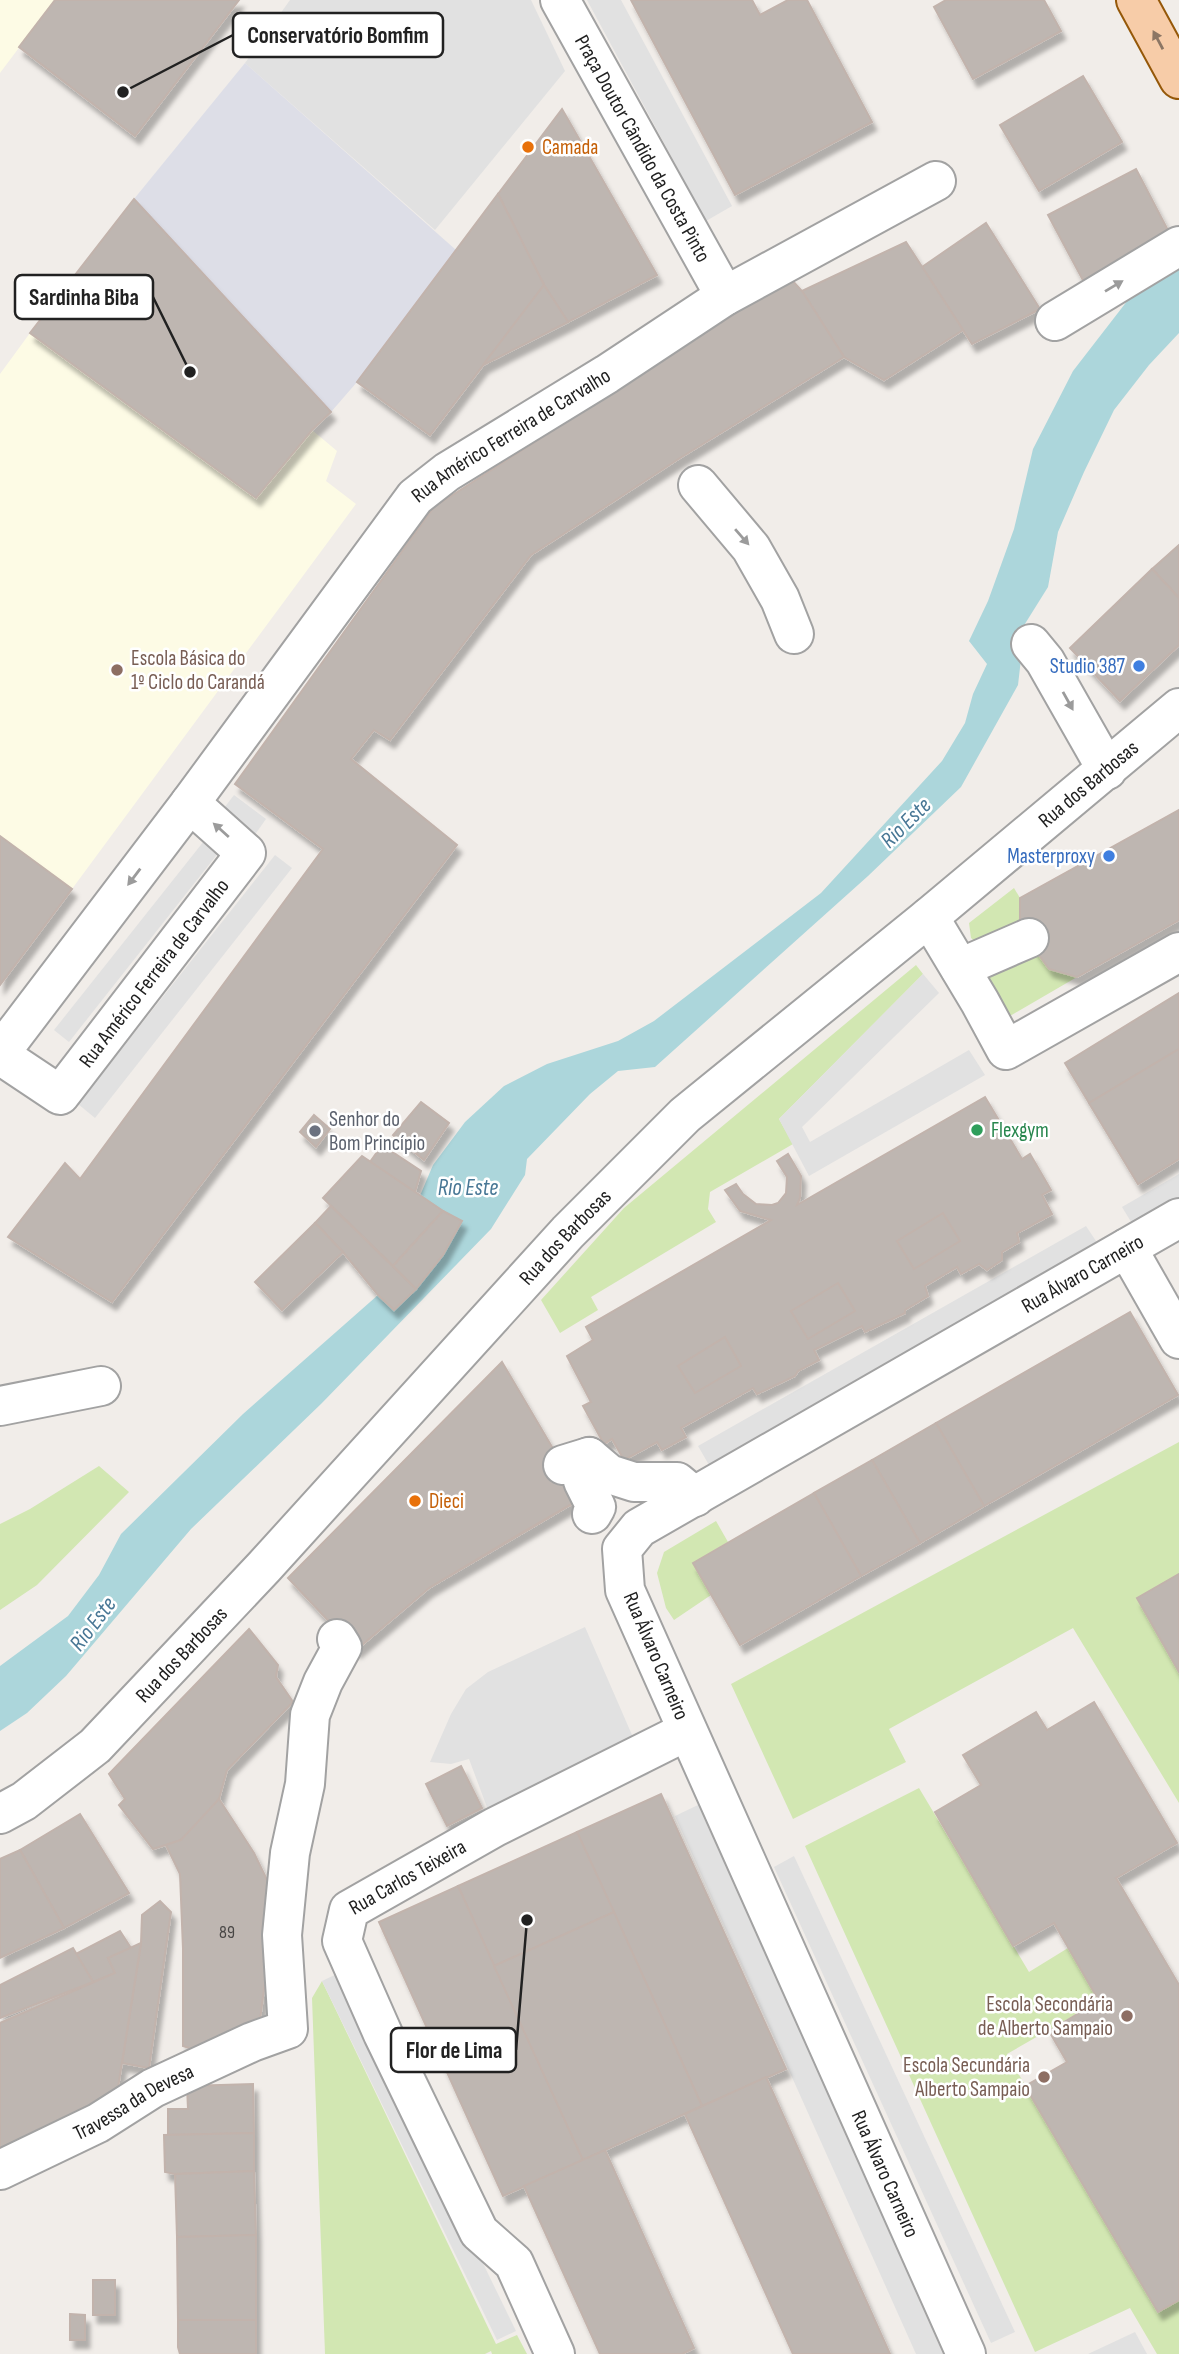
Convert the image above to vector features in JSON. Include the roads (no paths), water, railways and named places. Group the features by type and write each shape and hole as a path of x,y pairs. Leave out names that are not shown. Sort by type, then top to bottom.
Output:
{"main road":[{"path":"1136,0 1179,79"}],"street":[{"name":"Praça Doutor Cândido da Costa Pinto","path":"560,0 726,296"},
{"name":"Rua Américo Ferreira de Carvalho","path":"190,803 246,853 60,1095 0,1054 190,803 415,497 447,472 607,374 726,296 936,181"},
{"path":"1055,321 1179,246"},
{"path":"698,485 751,548 780,599 794,634"},
{"path":"1031,645 1045,661 1107,770"},
{"name":"Rua dos Barbosas","path":"0,1814 24,1801 94,1746 264,1566 568,1232 685,1115 929,917 1179,708"},
{"path":"929,917 1006,1050 1179,952"},
{"path":"960,968 1028,939"},
{"name":"Rua Álvaro Carneiro","path":"965,2354 625,1590 622,1549 639,1528 1179,1218"},
{"path":"1128,1248 1179,1339"},
{"path":"0,1406 101,1385"},
{"path":"593,1514 596,1507 576,1461 634,1482 677,1482 695,1497"},
{"name":"Travessa da Devesa","path":"0,2170 98,2123 153,2088 270,2034 288,2029 282,1935 290,1853 305,1784 310,1715 323,1682 342,1647 337,1639"},
{"name":"Rua Carlos Teixeira","path":"555,2354 514,2263 479,2232 383,2034 342,1941 349,1910 495,1827 687,1731"}],"water":[{"name":"Rio Este","path":"1179,257 1179,333 1149,365 1114,410 1084,472 1058,532 1048,587 1023,627 1015,648 1021,659 1018,685 961,787 868,876 655,1067 618,1071 590,1094 527,1159 525,1175 491,1229 322,1403 191,1529 66,1676 27,1713 0,1731 0,1666 68,1616 99,1575 121,1534 243,1414 378,1295 433,1165 465,1122 504,1086 547,1064 618,1041 654,1021 821,893 942,761 965,723 973,694 987,664 969,641 988,601 1014,529 1033,449 1073,371 1131,296"}],"place":[{"name":"Conservatório Bomfim","path":"123,92"},
{"name":"Camada","path":"528,147"},
{"name":"Sardinha Biba","path":"190,372"},
{"name":"Studio 387","path":"1139,666"},
{"name":"Escola Básica do 1º Ciclo do Carandá","path":"117,670"},
{"name":"Masterproxy","path":"1109,856"},
{"name":"Flexgym","path":"977,1130"},
{"name":"Senhor do Bom Princípio","path":"315,1131"},
{"name":"Dieci","path":"415,1501"},
{"name":"Flor de Lima","path":"527,1920"},
{"name":"Escola Secondária de Alberto Sampaio","path":"1127,2016"},
{"name":"Escola Secundária Alberto Sampaio","path":"1044,2077"}]}
